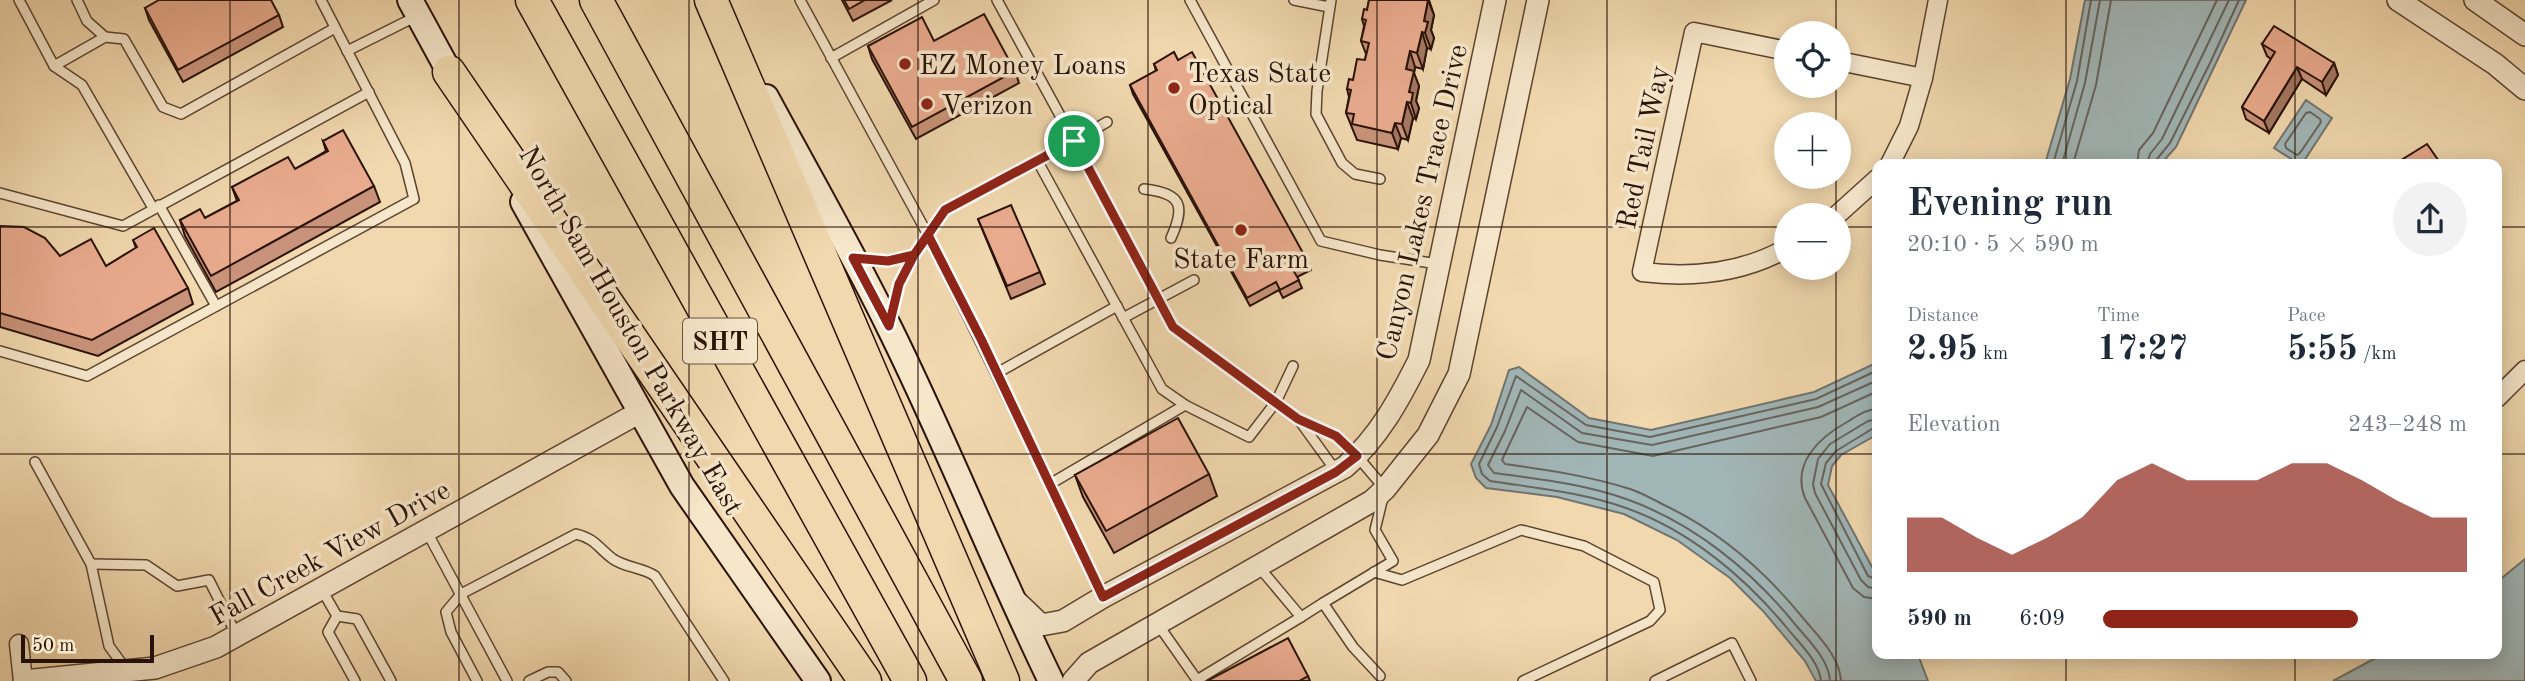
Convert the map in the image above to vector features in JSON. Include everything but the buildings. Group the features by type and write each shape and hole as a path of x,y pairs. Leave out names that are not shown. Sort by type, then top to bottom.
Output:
{"highway":[{"name":"SHT","path":"532,0 909,681"},
{"name":"SHT","path":"596,0 966,681"},
{"path":"713,0 1003,681"},
{"path":"449,72 865,681"}],"main road":[{"path":"713,0 889,326 942,439 1007,592 1051,681"},
{"name":"North Sam Houston Parkway East","path":"414,8 682,486 818,681"}],"street":[{"name":"Canyon Lakes Trace Drive","path":"1007,592 1041,625 1063,621 1336,472 1357,456 1393,411 1419,359 1495,0"},
{"path":"1073,681 1089,663 1372,501 1429,435 1460,374 1538,0"},
{"path":"1892,159 1909,126 1923,78 1938,0"},
{"path":"2398,0 2495,64 2525,89"},
{"path":"2474,0 2525,35"},
{"name":"Red Tail Way","path":"1774,48 1694,32 1642,272 1676,276 1728,270 1774,255"},
{"path":"1851,63 1923,78"},
{"path":"1850,203 1872,183"},
{"path":"2502,393 2525,370"},
{"name":"Fall Creek View Drive","path":"23,681 127,673 180,661 237,636 640,412"},
{"path":"19,644 23,681"}],"lane":[{"path":"19,0 54,66 82,85 216,306"},
{"path":"77,0 88,21 106,37 124,39 163,107 181,114 335,28"},
{"path":"0,351 86,376 414,199 405,163 321,0"},
{"path":"800,0 928,235 1051,484 1103,597"},
{"path":"831,58 934,0"},
{"path":"997,0 1173,327 1298,419 1336,436 1385,489 1376,530 1393,561 1196,680 1157,623"},
{"path":"1189,0 1321,241 1380,255 1440,264"},
{"path":"1294,0 1330,3 1317,90 1317,114 1342,163 1355,174 1380,179"},
{"path":"347,51 414,8"},
{"path":"54,66 106,37"},
{"path":"0,193 123,226 369,92"},
{"path":"889,326 899,284 914,255 945,210 1107,122"},
{"path":"1037,160 1162,388 1185,405 1249,438 1276,402 1293,366"},
{"path":"1144,189 1170,194 1177,201 1180,212 1171,238"},
{"path":"853,258 888,261 914,255"},
{"path":"1124,318 1194,280"},
{"path":"997,373 1117,306"},
{"path":"1051,484 1185,405"},
{"path":"1298,419 1336,472"},
{"path":"35,462 91,564 110,646 127,673"},
{"path":"1374,572 1402,580 1521,530 1584,546 1654,582 1660,610 1650,621 1523,681"},
{"path":"426,531 508,681"},
{"path":"477,681 451,632 446,612 461,594 576,534 591,538 615,560 646,569 655,576 724,681"},
{"path":"91,564 146,565 177,586 209,580 237,636"},
{"path":"1258,566 1301,617"},
{"path":"322,589 337,616"},
{"path":"1323,603 1379,679"},
{"path":"337,616 357,619 389,680"},
{"path":"337,616 328,632 355,681"},
{"path":"1655,681 1732,643 1751,681"},
{"path":"529,681 548,672 558,672 566,681"}],"water":[{"path":"2085,0 2246,0 2176,147 2165,159 2046,159 2070,79"},
{"path":"2306,100 2332,118 2305,159 2291,159 2274,148"},
{"path":"1872,365 1872,437 1841,455 1832,466 1828,485 1872,567 1872,659 1920,659 1928,681 1816,681 1805,661 1764,612 1730,578 1677,540 1624,514 1557,497 1486,488 1476,478 1471,464 1491,425 1509,370 1519,367 1589,418 1651,430 1814,392"},
{"path":"2525,559 2525,681 2333,681 2374,659 2502,659 2502,578"}],"place":[{"name":"EZ Money Loans","path":"905,64"},
{"name":"Texas State Optical","path":"1174,88"},
{"name":"Verizon","path":"927,104"},
{"name":"State Farm","path":"1241,230"}],"route":[{"path":"1074,141 945,210 914,255 899,284 889,326 853,258 888,261 914,255 928,235 981,339 1103,597 1336,472 1357,456 1336,436 1298,419 1173,327 1074,141"}]}
